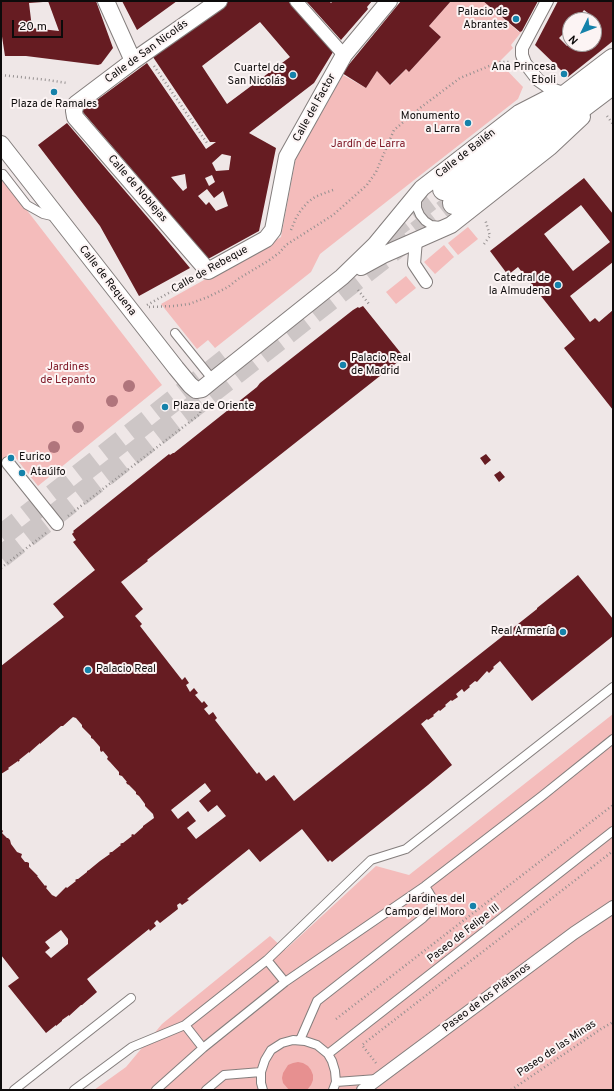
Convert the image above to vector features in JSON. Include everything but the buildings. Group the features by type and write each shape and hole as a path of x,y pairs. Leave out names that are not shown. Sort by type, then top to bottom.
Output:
{"main road":[{"name":"Calle de Bailén","path":"613,58 449,196 613,83"}],"street":[{"path":"106,1 133,61"},
{"name":"Calle de San Nicolás","path":"76,104 133,61 219,1"},
{"path":"296,1 344,55"},
{"name":"Calle del Factor","path":"273,230 287,157 344,55 389,1"},
{"path":"547,1 522,48 522,55 525,63 538,80 551,89 560,92"},
{"name":"Calle de Bailén","path":"214,380 342,277 375,245 422,188 519,113 560,92 613,58"},
{"name":"Calle de Bailén","path":"342,277 382,255 450,225 550,147 613,89"},
{"name":"Calle de Noblejas","path":"76,104 74,111 75,117 208,271"},
{"name":"Calle de Requena","path":"3,157 58,218 193,389 202,389 214,380"},
{"name":"Calle de Rebeque","path":"208,271 266,239 273,230"},
{"path":"416,240 414,264 426,282"},
{"path":"8,463 58,524"},
{"name":"Paseo de los Plátanos","path":"363,1090 568,938 613,907"}],"lane":[{"path":"3,157 27,204 44,214 58,218"},
{"path":"422,188 418,195 417,202 417,208 420,215 431,225 439,227 450,225"},
{"path":"175,333 214,380"},
{"path":"74,1090 132,1047 185,1026 267,960 371,860 406,849 613,687"},
{"path":"156,1090 203,1048 285,982 425,886 613,739"},
{"name":"Paseo de Felipe III","path":"328,1054 613,831"},
{"path":"300,1040 317,1001 423,918 428,912 432,905 431,896 425,886"},
{"path":"267,960 285,982"},
{"path":"14,1090 131,998"},
{"path":"185,1026 203,1048"},
{"path":"263,1090 261,1083 261,1072 264,1060 271,1050 282,1043 293,1040 305,1040 317,1045 328,1054 335,1071 335,1086 380,1078"},
{"path":"206,1090 224,1075 261,1072"}],"path":[{"path":"133,61 151,62 207,143"},
{"path":"286,245 333,214 367,184 376,172 394,130 442,91 460,78 499,62 525,63"},
{"path":"1,75 67,83"},
{"path":"607,116 613,124"},
{"path":"290,232 296,218 308,202 315,197 333,190"},
{"path":"484,214 490,236 484,244"},
{"path":"286,245 288,238"},
{"name":"Calle de Rebeque","path":"208,271 144,307 189,304 208,297 228,287 238,279 268,261 279,253 286,245"},
{"path":"358,290 369,304"},
{"path":"1,568 200,414"},
{"path":"336,1019 613,805"},
{"path":"380,1078 381,1069 362,1045 613,851"},
{"name":"Paseo de las Minas","path":"511,1090 613,1022"}],"green space":[{"name":"Jardín de Larra","path":"451,1 483,1 519,32 522,31 511,45 513,48 499,62 523,87 518,99 320,254 311,272 215,348 208,340 197,349 161,304 281,237 296,157 343,75 366,88 377,71 391,85 406,69 409,72 441,37 429,26"},
{"name":"Jardines de Lepanto","path":"2,178 162,385 38,486 15,457 1,468"},
{"path":"468,227 478,239 458,255 448,243"},
{"path":"444,245 454,257 435,274 424,262"},
{"path":"406,276 416,288 396,304 386,292"},
{"name":"Jardines del Campo del Moro","path":"613,714 613,1090 94,1090 126,1067 162,1024 270,936 285,950 376,866 409,875"}],"shaded area":[{"path":"298,1062 308,1066 313,1075 313,1080 307,1090 289,1090 283,1083 283,1073 288,1065"}],"tunnel":[{"path":"386,234 444,189"},
{"path":"1,557 454,203"},
{"path":"1,536 228,358"}],"place":[{"name":"Palacio de Abrantes","path":"516,19"},
{"name":"Ana Princesa Eboli","path":"564,74"},
{"name":"Cuartel de San Nicolás","path":"293,75"},
{"name":"Plaza de Ramales","path":"54,92"},
{"name":"Monumento a Larra","path":"468,123"},
{"name":"Catedral de la Almudena","path":"558,285"},
{"name":"Palacio Real de Madrid","path":"343,365"},
{"name":"Plaza de Oriente","path":"165,407"},
{"name":"Eurico","path":"11,458"},
{"name":"Ataúlfo","path":"22,473"},
{"name":"Real Armería","path":"563,632"},
{"name":"Palacio Real","path":"88,670"},
{"name":"Jardines del Campo del Moro","path":"473,906"}]}
